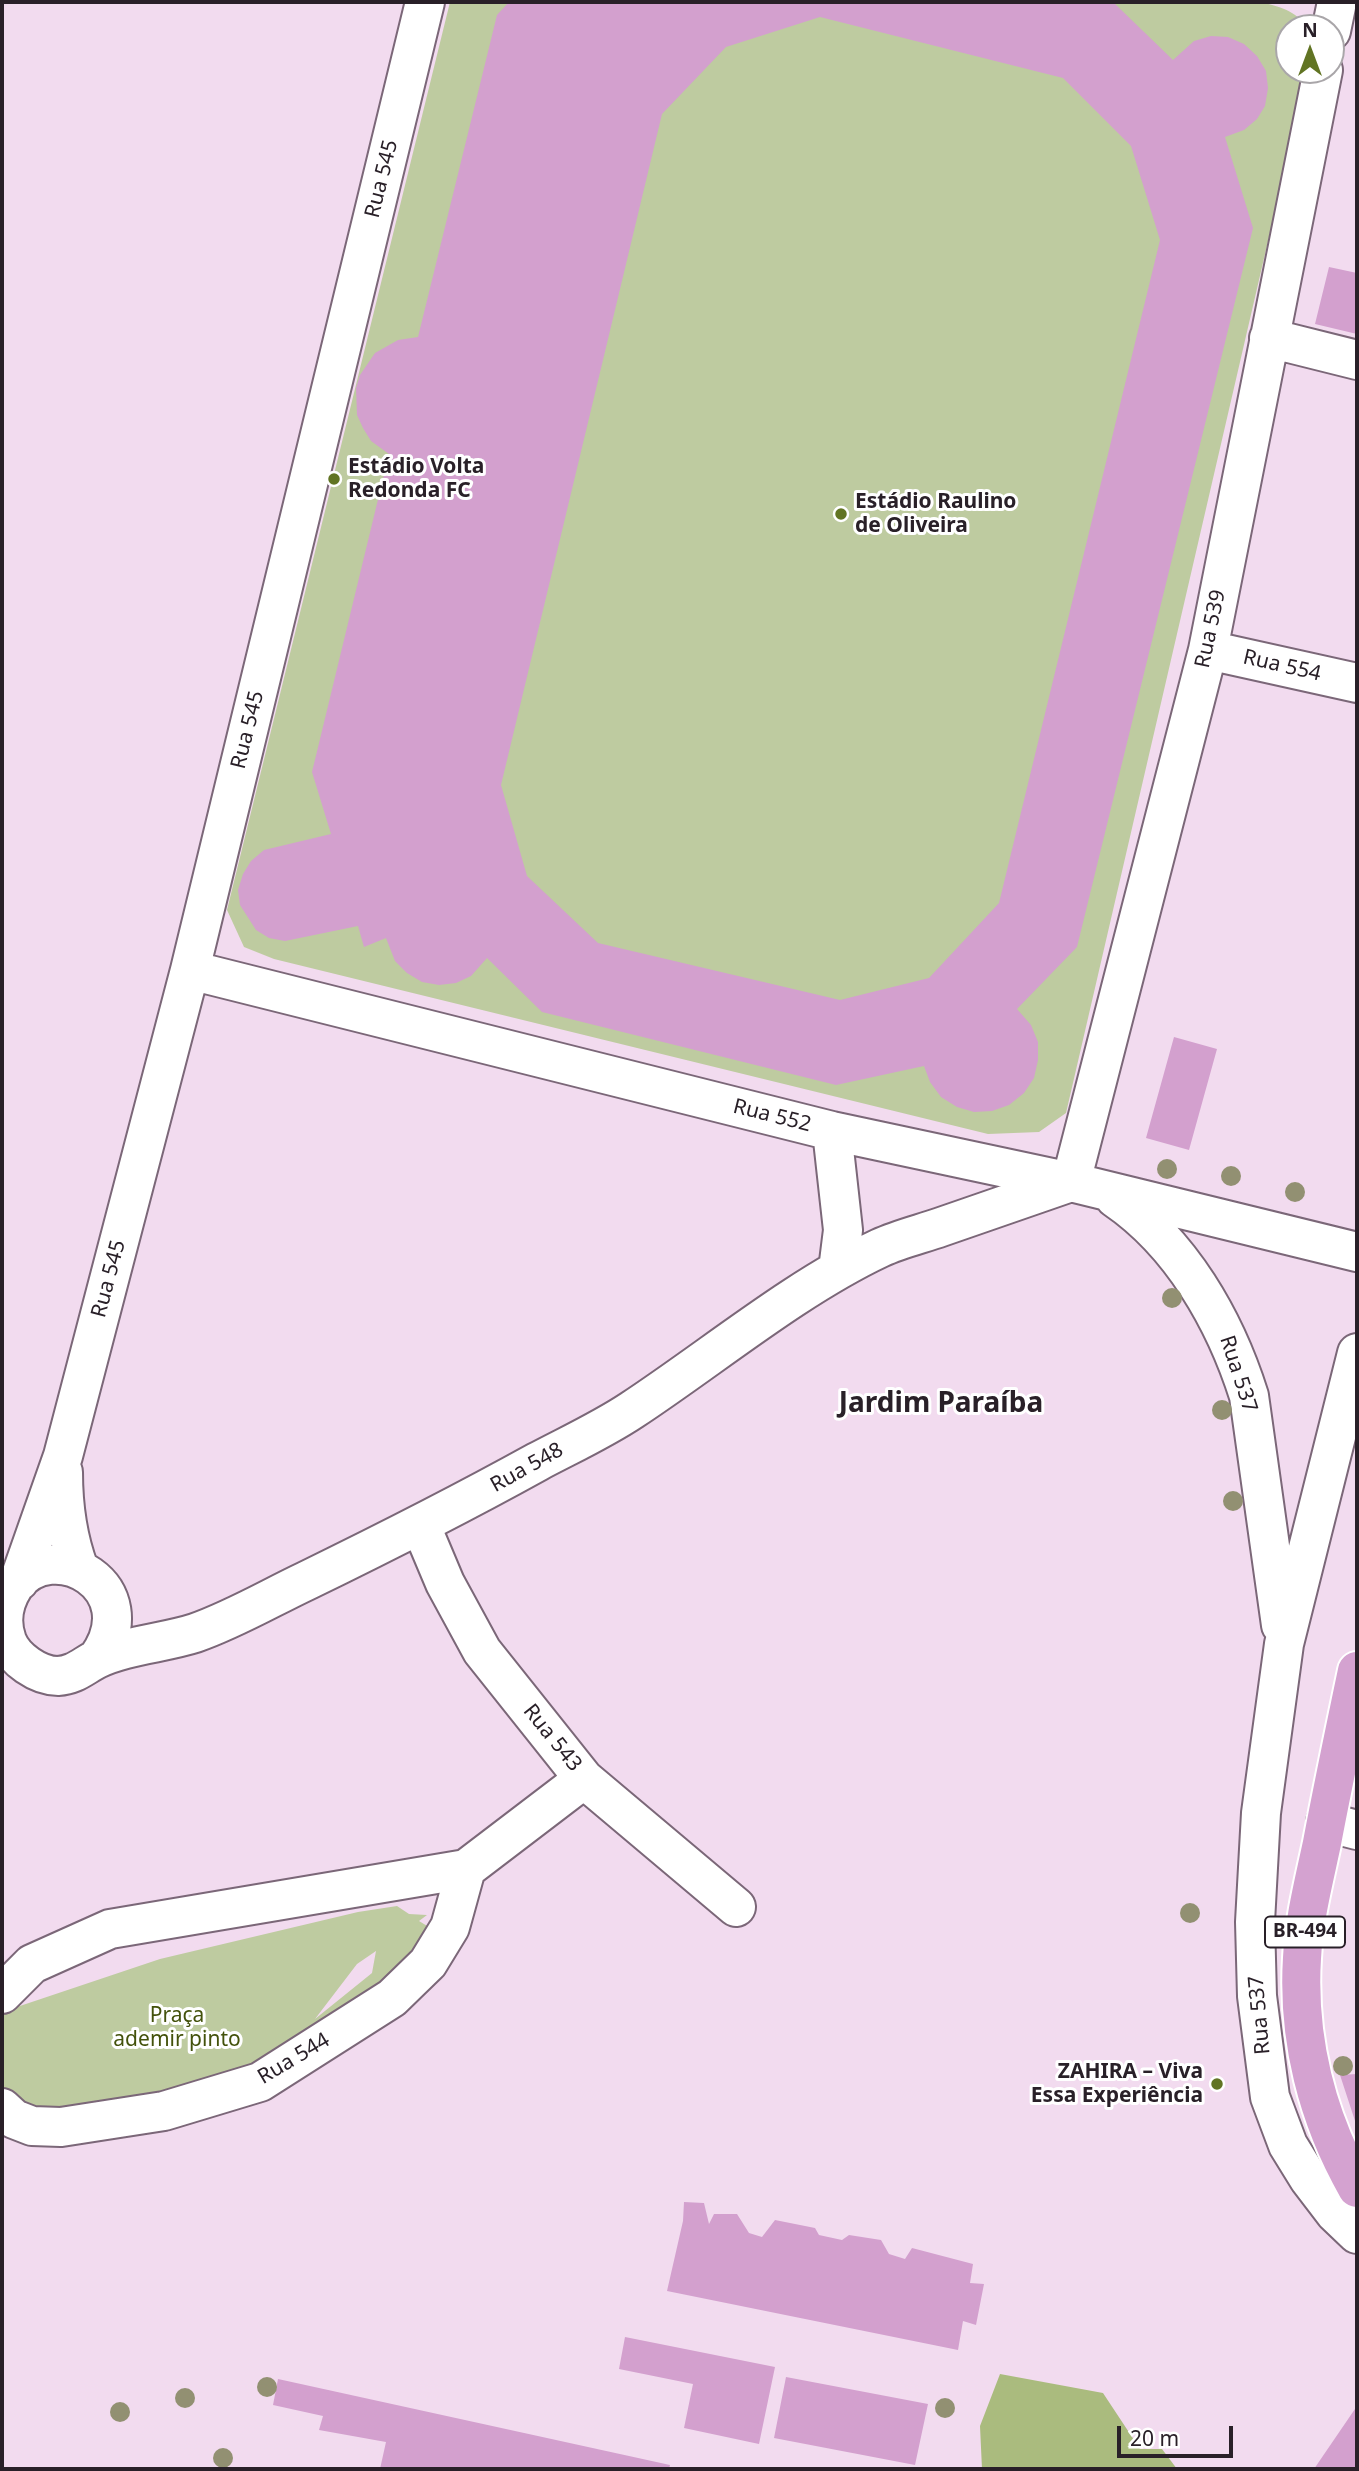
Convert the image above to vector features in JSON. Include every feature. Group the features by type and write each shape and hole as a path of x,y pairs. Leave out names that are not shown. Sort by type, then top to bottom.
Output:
{"main road":[{"name":"Rua 537","path":"1357,1671 1341,1826 1302,1958 1304,2027 1320,2106 1336,2147 1357,2188"}],"street":[{"name":"Rua 545","path":"19,1581 62,1456 190,970 425,2"},
{"name":"Rua 539","path":"1088,1186 1208,650 1320,84"},
{"path":"1269,338 1357,360"},
{"name":"Rua 554","path":"1208,650 1357,683"},
{"name":"Rua 552","path":"190,970 832,1131 1088,1186 1357,1252"},
{"path":"832,1131 843,1230 838,1270"},
{"name":"Rua 548","path":"97,1659 197,1632 421,1526 629,1412 838,1270 883,1247 1088,1186"},
{"name":"Rua 537","path":"1088,1186 1141,1216 1164,1242 1210,1306 1240,1368 1253,1419 1284,1644"},
{"name":"Rua 537","path":"1357,1353 1284,1644 1261,1813 1256,1883 1257,1996 1270,2097 1288,2145 1321,2196 1357,2234"},
{"name":"Rua 545","path":"62,1456 62,1499 69,1541 79,1569"},
{"name":"Rua 543","path":"421,1526 445,1583 482,1651 584,1779 736,1907"},
{"path":"2,1676 59,1676 80,1671 97,1659 109,1643 114,1621 110,1599 98,1581 79,1569 59,1565 38,1569 19,1581 5,1605 2,1622 8,1643 19,1660 45,1674"},
{"path":"110,1599 143,1616 197,1632"},
{"path":"2,1994 32,1964 110,1929 466,1870 584,1779"},
{"name":"Rua 544","path":"2,2108 14,2119 32,2126 61,2127 164,2111 260,2082 392,1998 428,1963 450,1927 466,1870"}],"green space":[{"path":"450,2 1259,2 1280,7 1294,14 1275,14 1275,84 1304,84 1303,90 1066,1113 1039,1132 988,1134 274,959 244,947 227,910"},
{"name":"Praça ademir pinto","path":"397,1906 409,1914 427,1915 419,1921 442,1935 259,2080 57,2122 2,2092 2,2012 160,1959 358,1912","holes":["376,1951 372,1973 315,2019 357,1964"]},
{"path":"1000,2374 1103,2393 1140,2449 1162,2449 1177,2469 982,2469 980,2426"}],"building":[{"path":"509,2 1113,2 1173,60 1194,41 1211,36 1228,37 1244,44 1257,56 1266,71 1268,88 1265,106 1257,119 1244,130 1225,137 1253,228 1077,947 1017,1009 1031,1025 1038,1042 1038,1060 1034,1078 1024,1093 1009,1105 992,1111 974,1112 957,1107 941,1097 930,1082 924,1066 836,1085 542,1012 487,958 471,976 456,983 439,985 422,982 407,973 395,961 386,938 364,947 358,926 285,941 269,938 256,930 240,905 238,890 243,874 251,861 264,850 331,834 312,772 389,454 371,441 363,428 357,415 356,388 360,375 375,353 398,340 418,337 497,15","holes":["820,17 1063,78 1131,146 1160,240 999,903 929,978 840,1000 598,943 527,876 501,785 662,114 726,47"]},
{"path":"1329,267 1357,273 1357,334 1315,324"},
{"path":"1174,1037 1217,1049 1189,1150 1146,1138"},
{"path":"1357,2074 1357,2127 1340,2075"},
{"path":"684,2202 704,2203 709,2224 714,2214 737,2214 749,2233 762,2237 775,2220 815,2228 819,2235 842,2240 849,2235 881,2240 889,2254 905,2259 912,2248 973,2264 970,2283 984,2284 976,2325 963,2321 958,2350 667,2291 683,2221"},
{"path":"625,2337 775,2367 759,2444 684,2428 693,2384 619,2369"},
{"path":"786,2377 928,2404 915,2465 774,2438"},
{"path":"278,2379 670,2465 669,2469 380,2469 386,2442 319,2430 323,2416 273,2405"},
{"path":"1357,2406 1357,2469 1314,2469"}],"place":[{"name":"Estádio Volta Redonda FC","path":"334,479"},
{"name":"Estádio Raulino de Oliveira","path":"841,514"},
{"name":"ZAHIRA – Viva Essa Experiência","path":"1217,2084"}],"district":[{"name":"Jardim Paraíba","path":"941,1404"}]}
